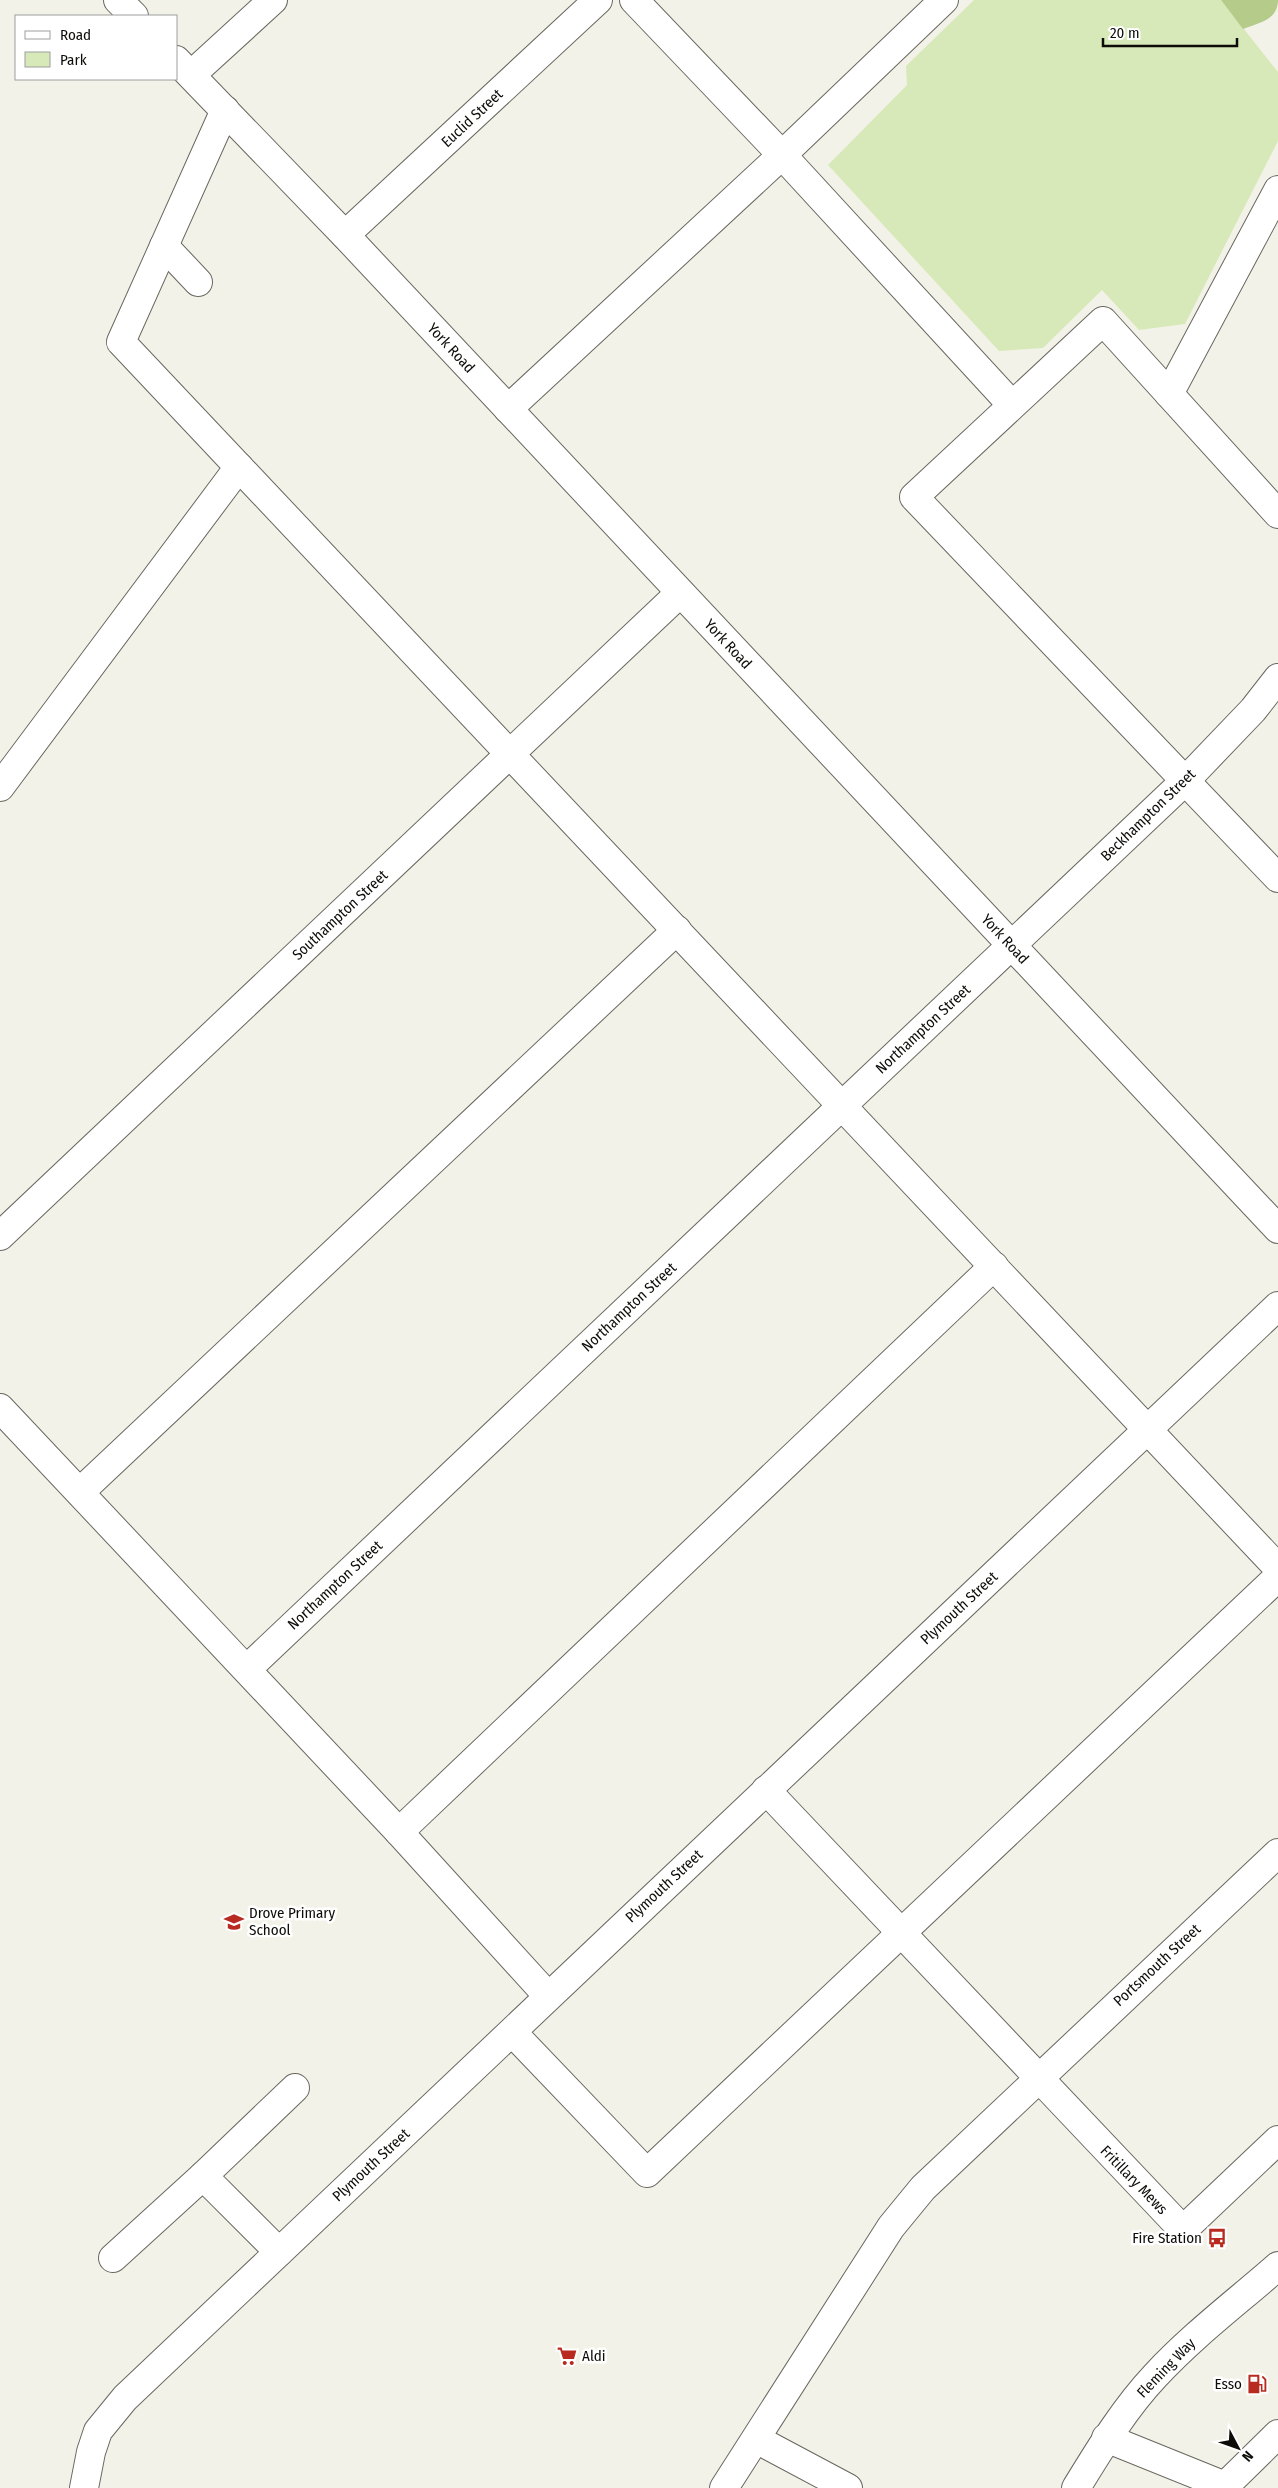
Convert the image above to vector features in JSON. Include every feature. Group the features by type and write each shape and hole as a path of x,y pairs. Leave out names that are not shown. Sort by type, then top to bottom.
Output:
{"street":[{"path":"118,0 133,15"},
{"path":"184,67 273,0"},
{"name":"Euclid Street","path":"345,235 598,0"},
{"path":"634,0 782,155 1012,405"},
{"path":"508,410 782,155 944,0"},
{"name":"York Road","path":"184,67 345,235 1278,1229"},
{"path":"225,110 121,342 1278,1568"},
{"path":"1169,394 1278,190"},
{"path":"164,246 198,282"},
{"path":"1278,514 1103,321 914,496 1278,878"},
{"path":"0,787 239,467"},
{"name":"Southampton Street","path":"0,1236 680,593"},
{"name":"Beckhampton Street","path":"1012,946 1186,780 1252,710 1278,678"},
{"path":"80,1492 677,930"},
{"name":"Northampton Street","path":"246,1669 1012,946"},
{"path":"399,1832 994,1266"},
{"name":"Plymouth Street","path":"84,2488 91,2452 98,2431 125,2398 1278,1306"},
{"path":"0,1408 399,1832 548,1996"},
{"path":"512,2032 647,2173 1278,1577"},
{"path":"766,1790 902,1932 1037,2078"},
{"name":"Portsmouth Street","path":"724,2488 891,2228 923,2188 1037,2078 1278,1853"},
{"name":"Fritillary Mews","path":"1037,2078 1182,2230 1278,2140"},
{"path":"113,2258 203,2176 295,2088"},
{"path":"203,2176 279,2252"},
{"name":"Fleming Way","path":"1076,2488 1106,2438 1154,2376 1278,2266"},
{"path":"1106,2438 1224,2487 1278,2434"},
{"path":"756,2439 848,2488"}],"green space":[{"path":"974,0 1221,0 1278,72 1278,141 1185,324 1139,330 1102,290 1043,348 999,351 828,165 907,85 906,66"},
{"path":"1221,0 1278,0 1275,12 1271,16 1266,20 1243,29"}],"place":[{"name":"Drove Primary School","path":"234,1922"},
{"name":"Fire Station","path":"1217,2238"},
{"name":"Aldi","path":"567,2356"},
{"name":"Esso","path":"1257,2384"}]}
